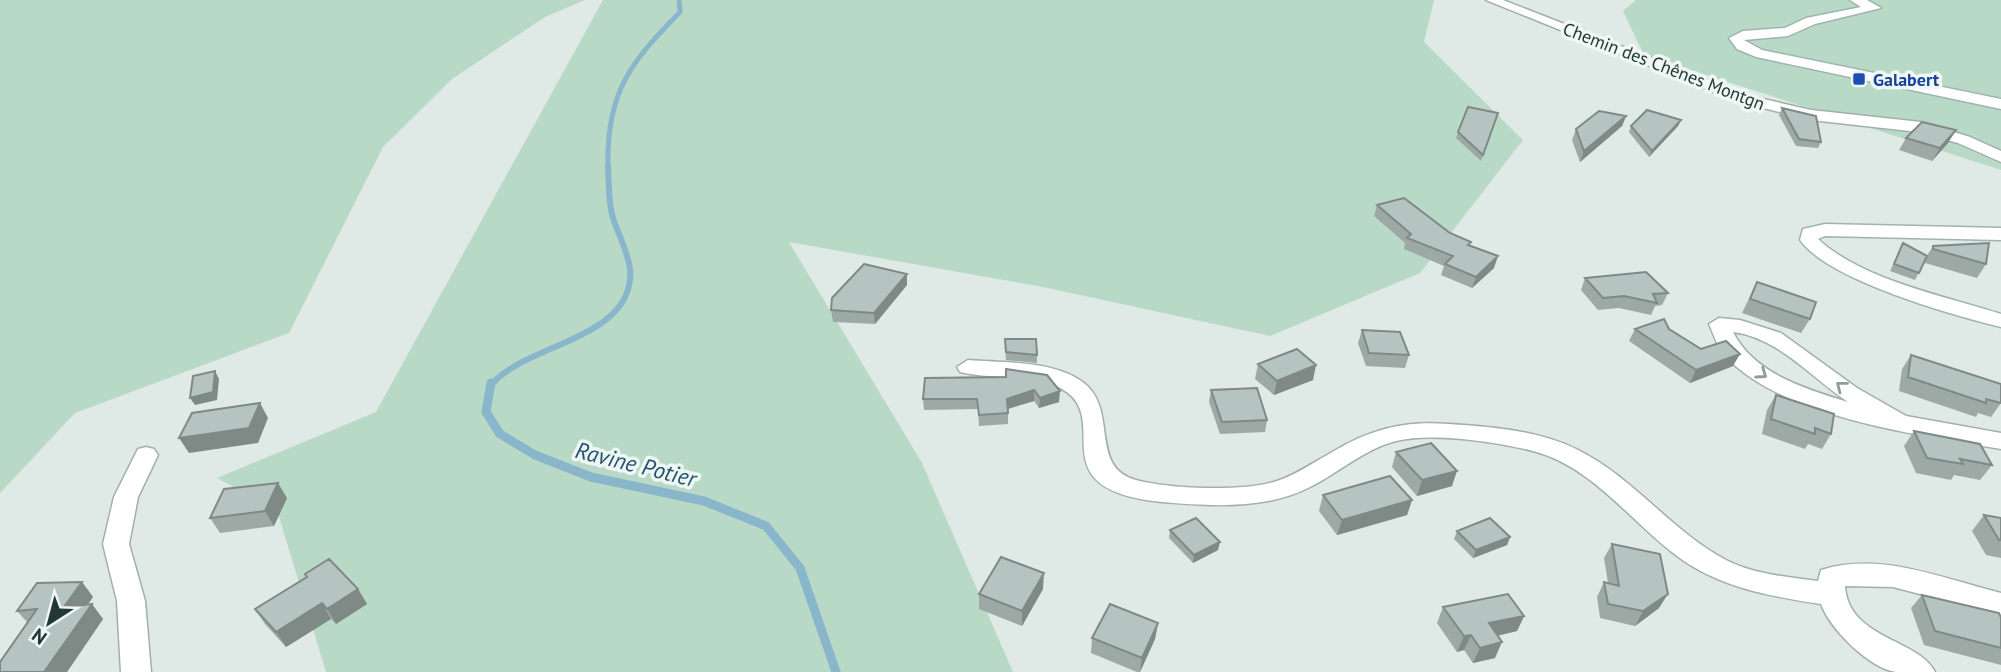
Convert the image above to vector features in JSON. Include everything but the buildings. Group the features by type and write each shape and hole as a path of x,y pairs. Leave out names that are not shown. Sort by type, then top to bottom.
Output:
{"street":[{"name":"Chemin des Chênes Montgn","path":"1492,0 1741,98 1811,115 1921,127 1964,140 2001,157"},
{"path":"1856,0 1875,8 1811,21 1788,32 1742,34 1736,38 1739,44 1771,56 2001,104"},
{"path":"2001,234 1825,230 1810,233 1809,240 1815,249 1886,282 2001,321"},
{"path":"1899,422 1840,386 1790,344 1745,326 1719,324 1720,333 1740,357 1780,386 1855,413 1899,422 2001,441"},
{"path":"968,367 1037,374 1078,389 1089,402 1097,464 1107,478 1128,488 1233,497 1284,489 1362,446 1402,431 1505,437 1542,443 1567,452 1600,474 1683,546 1717,568 1760,583 1829,594"},
{"path":"136,672 131,601 116,544 126,497 146,456"},
{"path":"1920,672 1871,644 1841,617 1829,594 1831,578 1848,573 1871,572 2001,604"}],"green space":[{"path":"0,0 585,0 545,17 452,79 383,147 289,333 75,413 0,493"},
{"path":"603,0 1434,0 1424,42 1523,140 1420,273 1270,336 1043,287 789,242 922,463 1013,672 326,672 277,510 217,478 376,412"},
{"path":"1636,0 2001,0 2001,170 1644,55 1623,11"}],"waterway":[{"name":"Ravine Potier","path":"608,166 612,118 617,98 635,63 680,12 679,0"},
{"name":"Ravine Potier","path":"491,385 507,371 528,359 598,325 616,311 627,292 630,269 611,212 608,166"},
{"name":"Ravine Potier","path":"491,383 486,412 500,434 535,455 591,477 704,501 766,526 800,568 836,672"}],"place":[{"name":"Galabert","path":"1859,79"}]}
